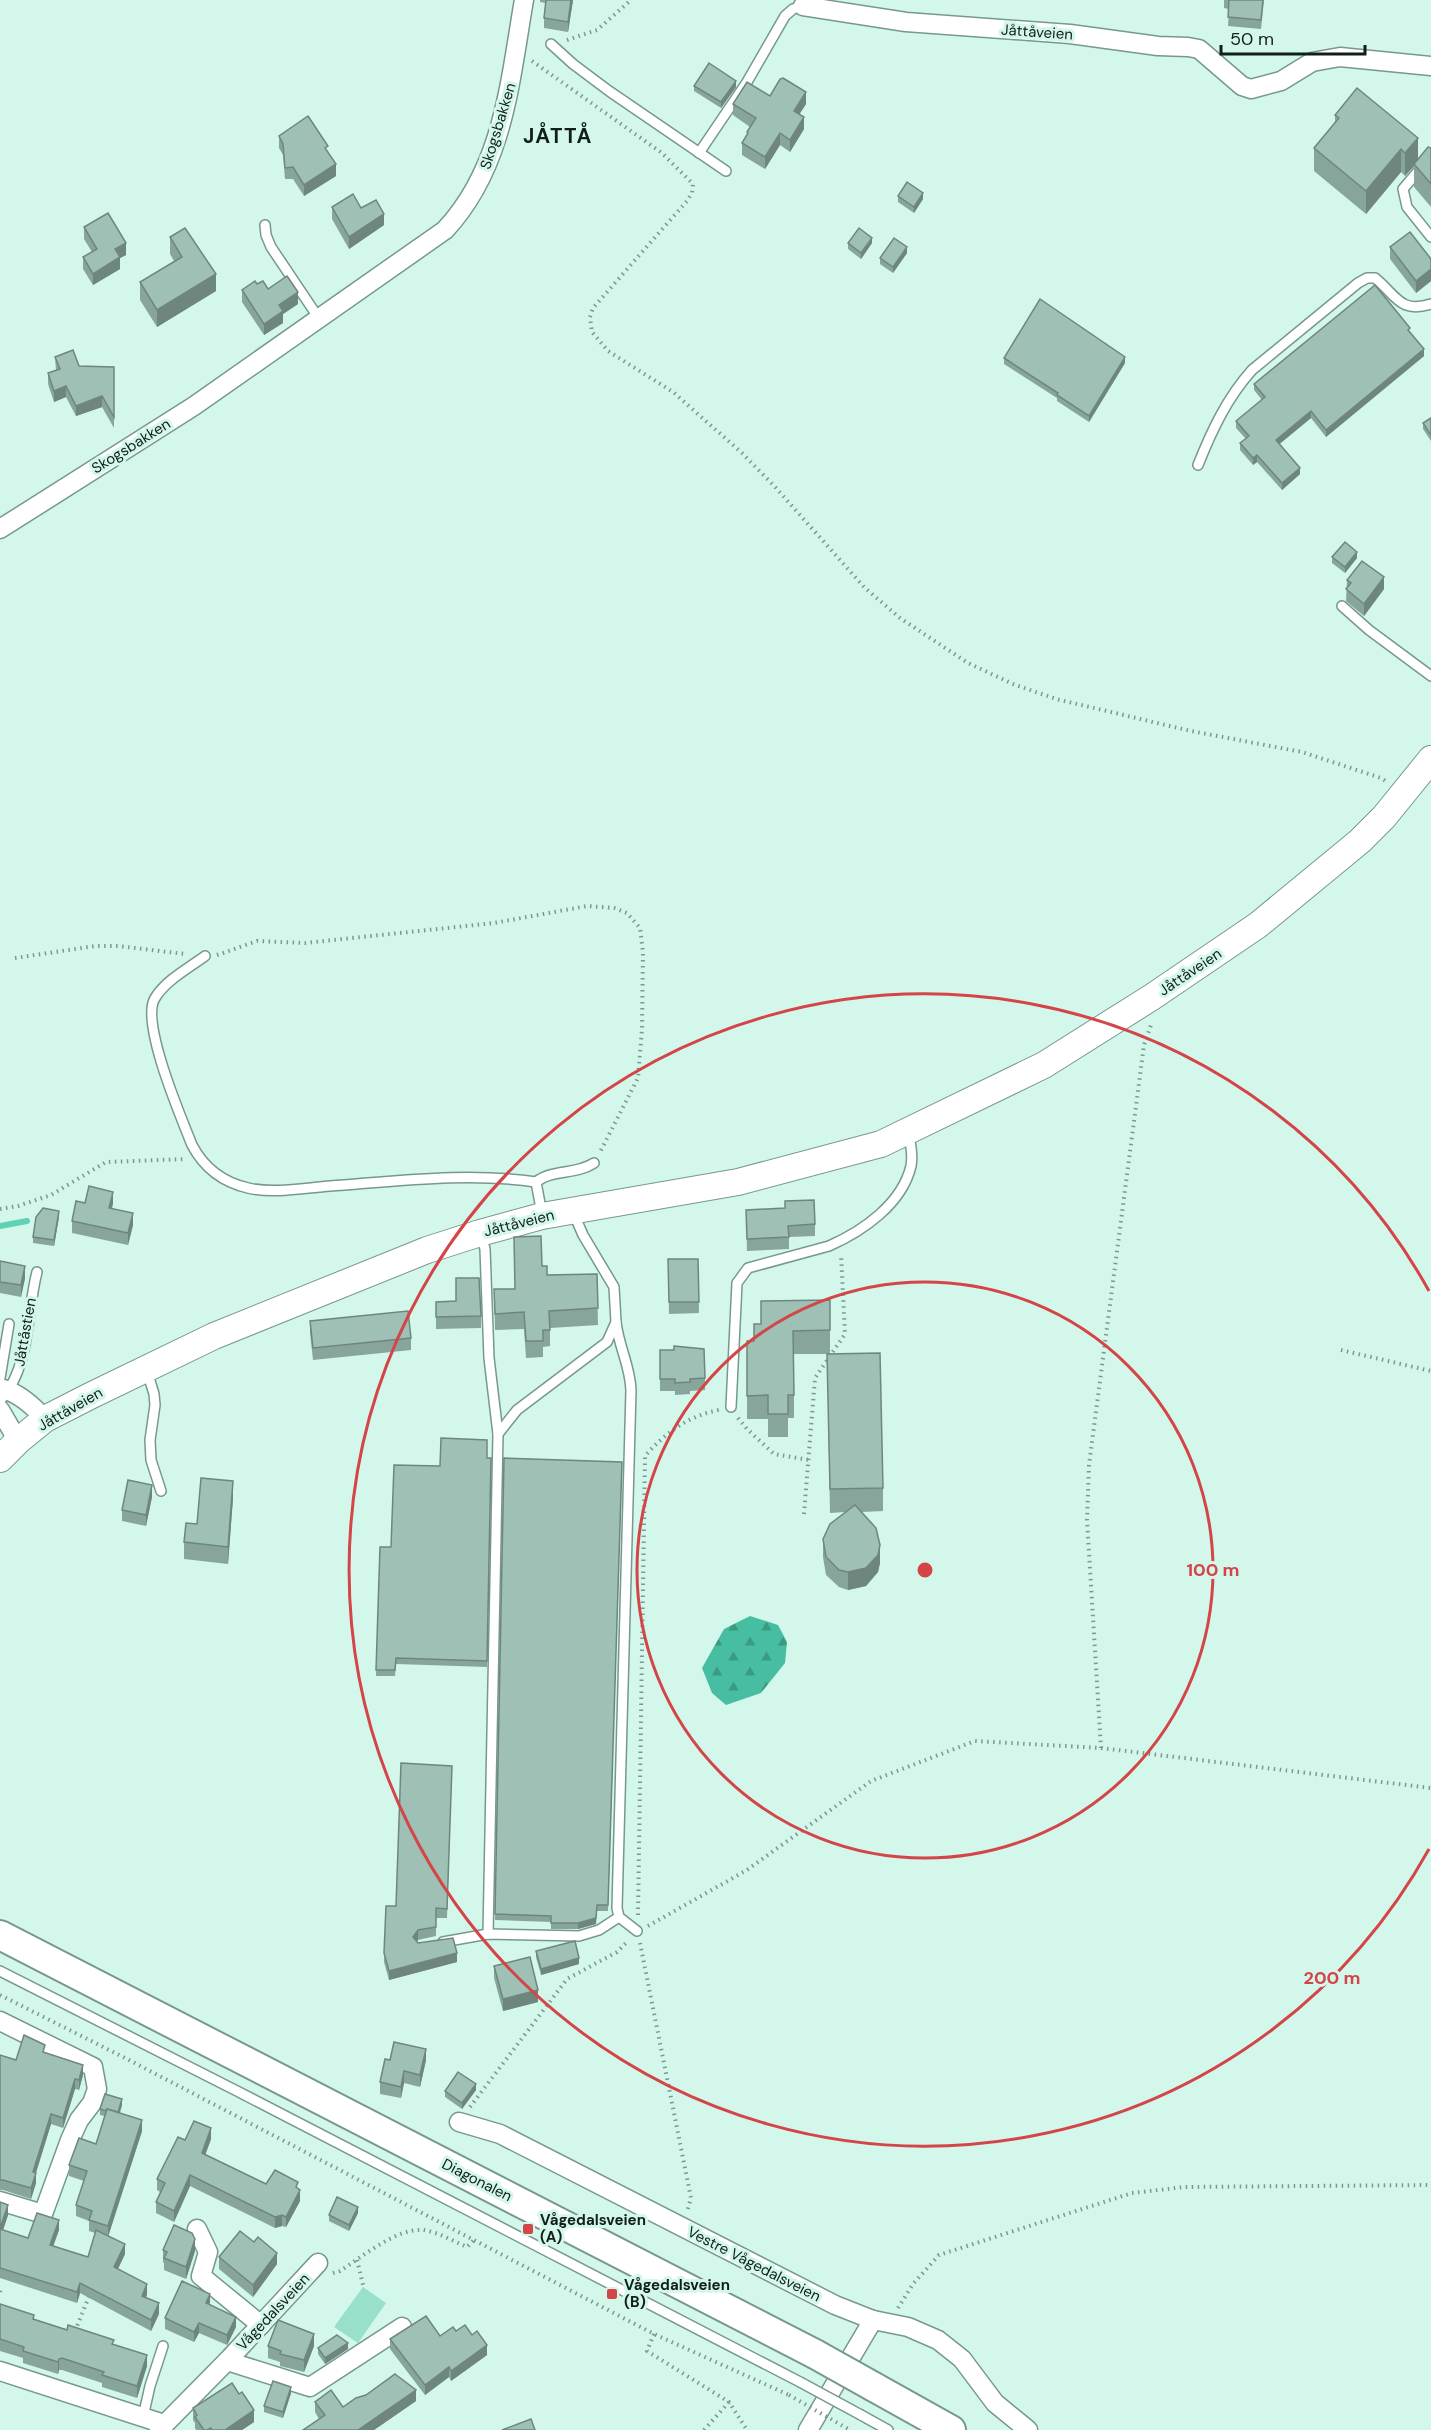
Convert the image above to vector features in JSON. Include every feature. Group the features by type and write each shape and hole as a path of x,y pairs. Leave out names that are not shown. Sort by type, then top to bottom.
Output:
{"main road":[{"name":"Jåttåveien","path":"0,1459 45,1419 147,1368 235,1328 427,1250 542,1216 738,1182 880,1144 1044,1065 1152,998 1258,925 1360,842 1431,759"},
{"name":"Diagonalen","path":"0,1935 815,2354 951,2430"}],"street":[{"name":"Skogsbakken","path":"0,529 194,406 320,320 445,230 460,214 484,174 496,140 505,112 519,45 524,0"},
{"name":"Jåttåveien","path":"803,6 906,22 1070,34 1199,49 1242,86 1251,89 1281,81 1312,62 1340,57 1431,66"},
{"path":"2,1390 29,1403 45,1419"},
{"path":"0,1410 18,1441"},
{"path":"0,2021 93,2067 97,2089 92,2103 79,2120 70,2140 43,2214 0,2201"},
{"name":"Vestre Vågedalsveien","path":"459,2122 500,2134 835,2305 938,2340 962,2359 995,2403 1028,2430"},
{"path":"197,2229 208,2252 201,2276 261,2325"},
{"name":"Vågedalsveien","path":"161,2427 227,2361 318,2263"},
{"path":"808,2430 882,2321"},
{"name":"Vågedalsveien","path":"227,2361 310,2387 402,2327"},
{"path":"0,2371 143,2417 161,2427"}],"lane":[{"name":"Jåttåveien","path":"699,153 747,82 785,16 793,9 803,6"},
{"path":"551,44 591,78 726,171"},
{"path":"1431,156 1403,189 1407,207 1431,237"},
{"path":"265,225 266,236 272,247 320,320"},
{"path":"1198,465 1215,423 1239,384 1252,370 1358,283 1367,278 1375,278 1400,303 1408,307 1417,308 1431,304"},
{"path":"1342,606 1369,630 1431,676"},
{"path":"206,956 165,986 154,999 150,1012 161,1058 192,1145 199,1158 222,1178 250,1188 275,1190 399,1181 502,1177 536,1182 551,1174 578,1170 594,1163"},
{"path":"731,1407 737,1282 748,1268 841,1241 886,1209 899,1193 911,1167 912,1151 908,1131"},
{"path":"536,1182 542,1216"},
{"path":"572,1209 583,1235 614,1287 621,1353 631,1374 617,1908 619,1917 637,1932"},
{"path":"480,1233 485,1249 489,1358 498,1434 488,1934"},
{"name":"Jåttåstien","path":"2,1390 22,1361 37,1272"},
{"path":"498,1434 517,1410 607,1342 616,1322"},
{"name":"Jåttåstien","path":"2,1390 9,1324"},
{"path":"147,1368 154,1394 150,1440 151,1461 161,1491"},
{"path":"431,1944 488,1934 579,1936 599,1930 619,1917"},
{"path":"0,1971 800,2382 888,2430"},
{"path":"143,2417 163,2346"}],"path":[{"path":"551,44 579,38 597,30 631,0"},
{"path":"519,45 528,59 662,153 693,184 692,193 683,206 593,308 590,317 592,332 608,351 622,362 673,392 742,453 864,587 900,618 968,663 1013,684 1056,699 1191,731 1302,752 1381,777 1403,793"},
{"path":"15,958 79,947 117,946 206,956 224,954 257,941 305,943 494,923 587,906 614,908 627,913 640,928 643,952 642,1029 638,1078 594,1163"},
{"path":"1101,1748 1087,1520 1089,1465 1144,1045 1149,1027 1156,1019"},
{"path":"0,1209 18,1206 51,1195 106,1162 199,1158"},
{"path":"804,1514 816,1378 845,1334 841,1241"},
{"path":"1341,1350 1431,1371"},
{"path":"682,2227 691,2198 637,1932 645,1456 662,1437 701,1414 731,1407 747,1429 774,1454 808,1460"},
{"path":"459,2122 567,1979 617,1952 637,1932 747,1870 871,1781 975,1741 1101,1748 1431,1788"},
{"path":"0,1995 654,2334 789,2395 850,2430"},
{"path":"882,2321 939,2255 1132,2193 1185,2187 1431,2186"},
{"path":"318,2263 326,2272 333,2273 398,2234 410,2231 423,2230 467,2247 474,2240"},
{"path":"357,2260 364,2289"},
{"path":"74,2335 94,2285"},
{"path":"654,2334 647,2351 729,2402 747,2430"},
{"path":"704,2430 729,2402"}],"green space":[{"path":"750,1616 778,1625 787,1642 785,1663 761,1693 726,1705 712,1693 702,1668 724,1629"},
{"path":"363,2287 386,2303 358,2343 334,2327"}],"building":[{"path":"546,0 571,0 568,22 544,18"},
{"path":"1229,0 1263,0 1261,20 1228,17"},
{"path":"709,63 736,81 721,102 694,86"},
{"path":"783,78 806,92 794,111 804,117 790,140 780,133 765,157 742,143 756,118 733,104 747,82 770,96 780,79"},
{"path":"1357,88 1418,138 1405,153 1401,149 1366,191 1314,148 1339,118 1335,115"},
{"path":"308,116 328,146 325,148 336,164 304,185 293,167 285,168 283,144 279,136"},
{"path":"1428,147 1431,148 1431,184 1414,164"},
{"path":"907,182 923,193 914,207 898,196"},
{"path":"353,194 361,208 376,200 384,214 349,237 332,207"},
{"path":"108,213 126,243 115,249 120,257 93,274 83,257 97,249 84,227"},
{"path":"185,228 216,274 157,310 140,282 182,257 170,237"},
{"path":"859,228 872,238 861,253 848,243"},
{"path":"1410,232 1431,259 1431,269 1416,281 1390,247"},
{"path":"894,238 907,247 893,267 880,258"},
{"path":"287,276 298,292 279,305 283,311 264,324 242,290 255,281 257,284 263,281 268,289"},
{"path":"1375,285 1424,349 1326,430 1311,411 1276,440 1300,468 1282,483 1257,455 1253,458 1240,443 1249,436 1236,421 1265,397 1254,384"},
{"path":"1040,299 1125,357 1089,416 1004,358"},
{"path":"73,350 79,366 114,367 114,417 102,396 76,406 66,386 54,391 48,373 60,369 55,357"},
{"path":"1431,418 1431,435 1423,423"},
{"path":"1345,542 1357,552 1345,567 1332,557"},
{"path":"1362,561 1384,577 1364,604 1346,589 1351,583 1347,580"},
{"path":"89,1186 113,1192 109,1208 133,1213 128,1233 72,1221 76,1201 85,1203"},
{"path":"814,1200 815,1224 788,1226 789,1237 747,1239 746,1210 785,1208 785,1201"},
{"path":"43,1208 59,1211 54,1240 33,1237 36,1217"},
{"path":"541,1236 542,1266 547,1266 547,1275 597,1274 598,1308 549,1311 550,1330 543,1330 543,1341 526,1341 524,1312 495,1314 494,1289 515,1289 514,1237"},
{"path":"668,1259 698,1259 699,1302 669,1302"},
{"path":"0,1261 25,1266 21,1285 0,1282"},
{"path":"456,1278 479,1278 481,1316 436,1317 436,1302 456,1301"},
{"path":"830,1300 830,1330 793,1331 794,1395 788,1395 788,1414 768,1414 768,1395 747,1396 747,1341 754,1341 754,1324 761,1324 761,1301"},
{"path":"408,1311 411,1338 313,1348 310,1321"},
{"path":"674,1346 704,1349 705,1378 675,1383 675,1379 660,1379 660,1350 674,1350"},
{"path":"880,1353 883,1488 830,1489 827,1354"},
{"path":"441,1438 487,1440 487,1458 491,1458 487,1661 396,1658 395,1670 376,1670 380,1547 391,1547 394,1465 440,1466"},
{"path":"504,1458 622,1462 608,1905 597,1905 596,1918 578,1923 551,1923 551,1916 495,1914"},
{"path":"201,1478 233,1481 228,1547 184,1542 186,1523 197,1524"},
{"path":"128,1480 152,1485 146,1515 122,1510"},
{"path":"855,1505 876,1528 880,1545 878,1555 866,1568 848,1572 839,1570 826,1557 823,1539 830,1524"},
{"path":"401,1763 452,1766 447,1909 436,1908 436,1927 418,1930 413,1937 418,1943 453,1938 457,1953 389,1971 384,1953 386,1906 396,1906"},
{"path":"575,1941 579,1958 541,1969 536,1951"},
{"path":"530,1957 538,1990 503,1999 494,1966"},
{"path":"24,2035 45,2045 43,2052 83,2065 79,2080 75,2079 63,2118 51,2114 33,2172 36,2173 31,2188 0,2180 0,2055 16,2060"},
{"path":"394,2042 426,2049 420,2075 404,2071 401,2087 380,2082 385,2059 390,2060"},
{"path":"458,2072 476,2084 462,2103 445,2091"},
{"path":"105,2094 122,2099 118,2112 100,2109"},
{"path":"107,2109 142,2120 108,2226 89,2220 92,2211 76,2205 87,2171 69,2165 79,2138 96,2144"},
{"path":"194,2121 211,2128 202,2153 266,2184 275,2170 298,2182 296,2187 300,2190 286,2217 282,2215 275,2217 190,2175 174,2211 156,2202 165,2183 157,2179 178,2137 185,2140"},
{"path":"337,2197 358,2207 349,2225 329,2215"},
{"path":"0,2202 8,2205 0,2228"},
{"path":"37,2213 59,2220 50,2245 88,2257 96,2230 125,2244 114,2267 147,2284 142,2296 159,2303 151,2320 80,2283 77,2292 0,2268 0,2229 28,2238"},
{"path":"174,2225 192,2233 195,2239 186,2267 164,2258 167,2252 163,2250"},
{"path":"240,2231 254,2242 258,2237 277,2253 253,2285 219,2257"},
{"path":"182,2281 210,2294 206,2303 236,2317 227,2335 199,2323 194,2332 165,2318"},
{"path":"0,2304 34,2315 33,2319 67,2330 68,2325 114,2340 112,2344 147,2355 137,2386 102,2375 104,2372 62,2358 58,2362 23,2351 24,2347 0,2339"},
{"path":"426,2316 440,2336 453,2327 456,2331 465,2325 472,2335 477,2331 487,2345 451,2371 449,2367 425,2385 390,2339"},
{"path":"278,2320 314,2334 304,2360 280,2354 281,2351 268,2346"},
{"path":"337,2335 348,2343 325,2358 318,2348"},
{"path":"395,2374 416,2390 358,2430 303,2430 325,2415 315,2402 331,2390 343,2407 356,2398 366,2395"},
{"path":"273,2381 291,2387 283,2412 264,2406"},
{"path":"232,2383 239,2394 242,2392 254,2410 225,2430 212,2430 211,2428 204,2430 195,2417 197,2415 193,2408"},
{"path":"531,2419 535,2430 502,2430"}],"waterway":[{"path":"0,1226 27,1221"}],"place":[{"name":"Vågedalsveien (A)","path":"528,2229"},
{"name":"Vågedalsveien (B)","path":"612,2294"}],"district":[{"name":"JÅTTÅ","path":"558,136"}]}
